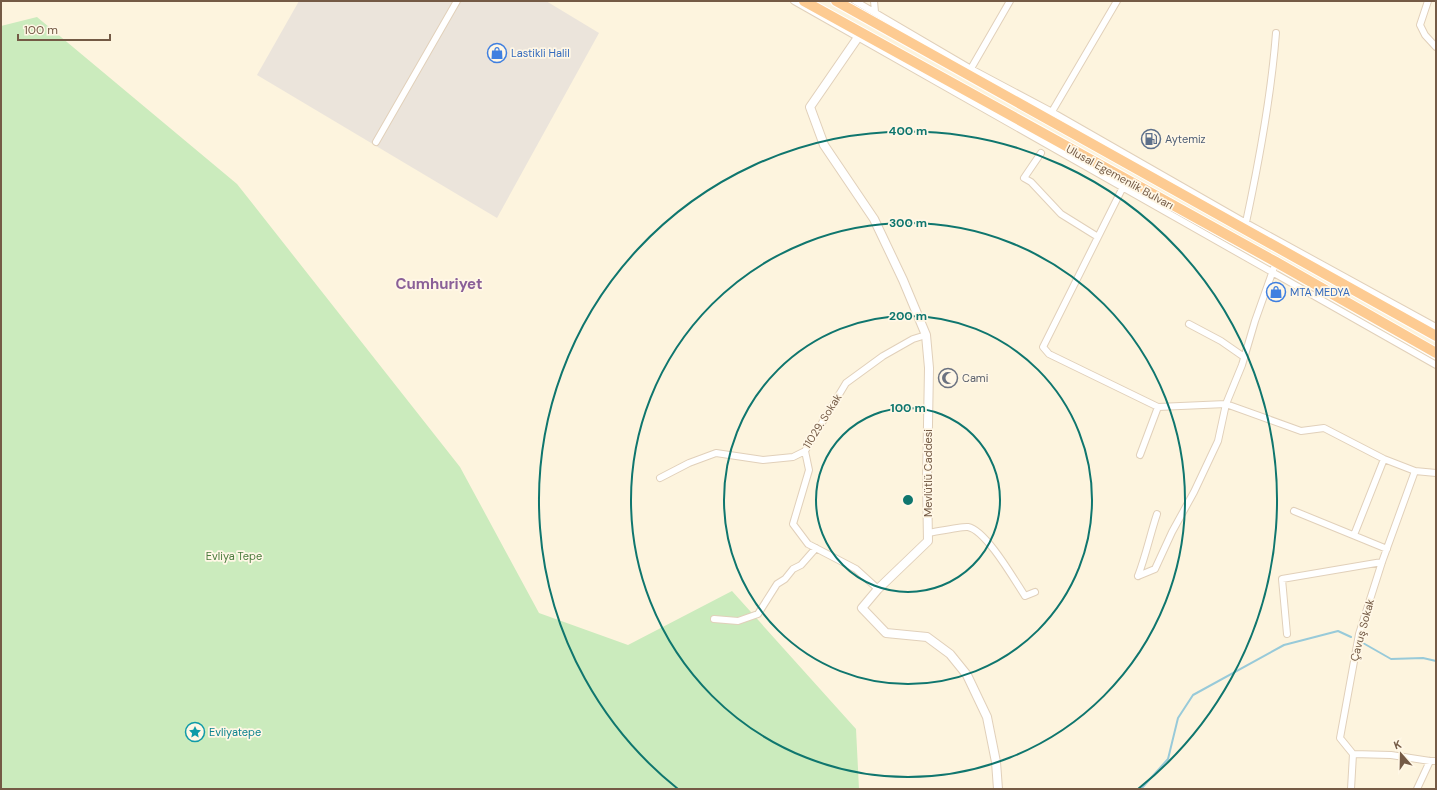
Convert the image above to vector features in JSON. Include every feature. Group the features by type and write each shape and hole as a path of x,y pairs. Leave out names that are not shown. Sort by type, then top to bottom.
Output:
{"highway":[{"name":"Ulusal Egemenlik Bulvarı","path":"804,1 859,35 1274,267 1436,353"},
{"name":"Ulusal Egemenlik Bulvarı","path":"836,1 1050,115 1245,226 1283,250 1436,336"},
{"path":"1274,267 1283,250"}],"street":[{"path":"376,142 457,1"},
{"path":"794,1 859,35 1123,187 1274,267 1436,365"},
{"path":"855,1 969,71 1010,1"},
{"path":"874,1 875,12"},
{"path":"1050,115 1117,1"},
{"path":"1428,1 1420,25 1425,35 1436,46"},
{"path":"1276,33 1273,71 1266,122 1259,164 1245,226 1436,327"},
{"name":"Mevlütlü Caddesi","path":"859,35 810,107 824,145 874,220 903,280 926,335 929,368 927,472 928,541 878,589 862,608 886,633 927,637 950,654 967,675 988,717 996,762 998,789"},
{"path":"1041,153 1024,178 1031,182 1061,214 1098,237"},
{"path":"1123,187 1043,347 1049,354 1158,407 1226,404 1301,430 1324,428 1384,460 1415,471 1436,473"},
{"path":"1157,514 1138,576 1155,569 1172,532 1194,492 1218,440 1226,404 1244,357 1274,267"},
{"path":"1189,324 1244,357"},
{"name":"11029. Sokak","path":"660,478 689,463 716,453 763,460 792,457 805,451 846,383 883,356 913,339 926,335"},
{"path":"1140,454 1158,407"},
{"path":"805,451 809,470 793,524 808,544 856,569 878,589"},
{"path":"1354,535 1384,460"},
{"name":"Çavuş Sokak","path":"1353,754 1340,738 1359,634 1382,562 1415,471"},
{"path":"1294,511 1387,549"},
{"path":"928,533 968,527 980,534 995,551 1025,596 1035,592"},
{"path":"714,619 738,621 758,614 776,584 785,579 793,569 801,565 816,548"},
{"path":"1287,634 1282,579 1382,562"},
{"path":"1351,789 1353,754 1392,755 1433,761 1417,789"}],"shaded area":[{"path":"299,1 546,1 599,33 497,218 257,75"}],"green space":[{"name":"Evliya Tepe","path":"37,17 237,184 460,467 539,613 628,645 732,591 856,729 859,789 1,789 1,26"}],"waterway":[{"path":"1141,789 1168,759 1178,718 1193,695 1284,645 1338,631 1351,637"},
{"path":"1363,643 1391,659 1423,658 1436,661"}],"place":[{"name":"Lastikli Halil","path":"497,53"},
{"name":"Aytemiz","path":"1151,139"},
{"name":"MTA MEDYA","path":"1276,292"},
{"name":"Cami","path":"948,378"},
{"name":"Evliyatepe","path":"195,732"}],"district":[{"name":"Cumhuriyet","path":"439,284"}]}
